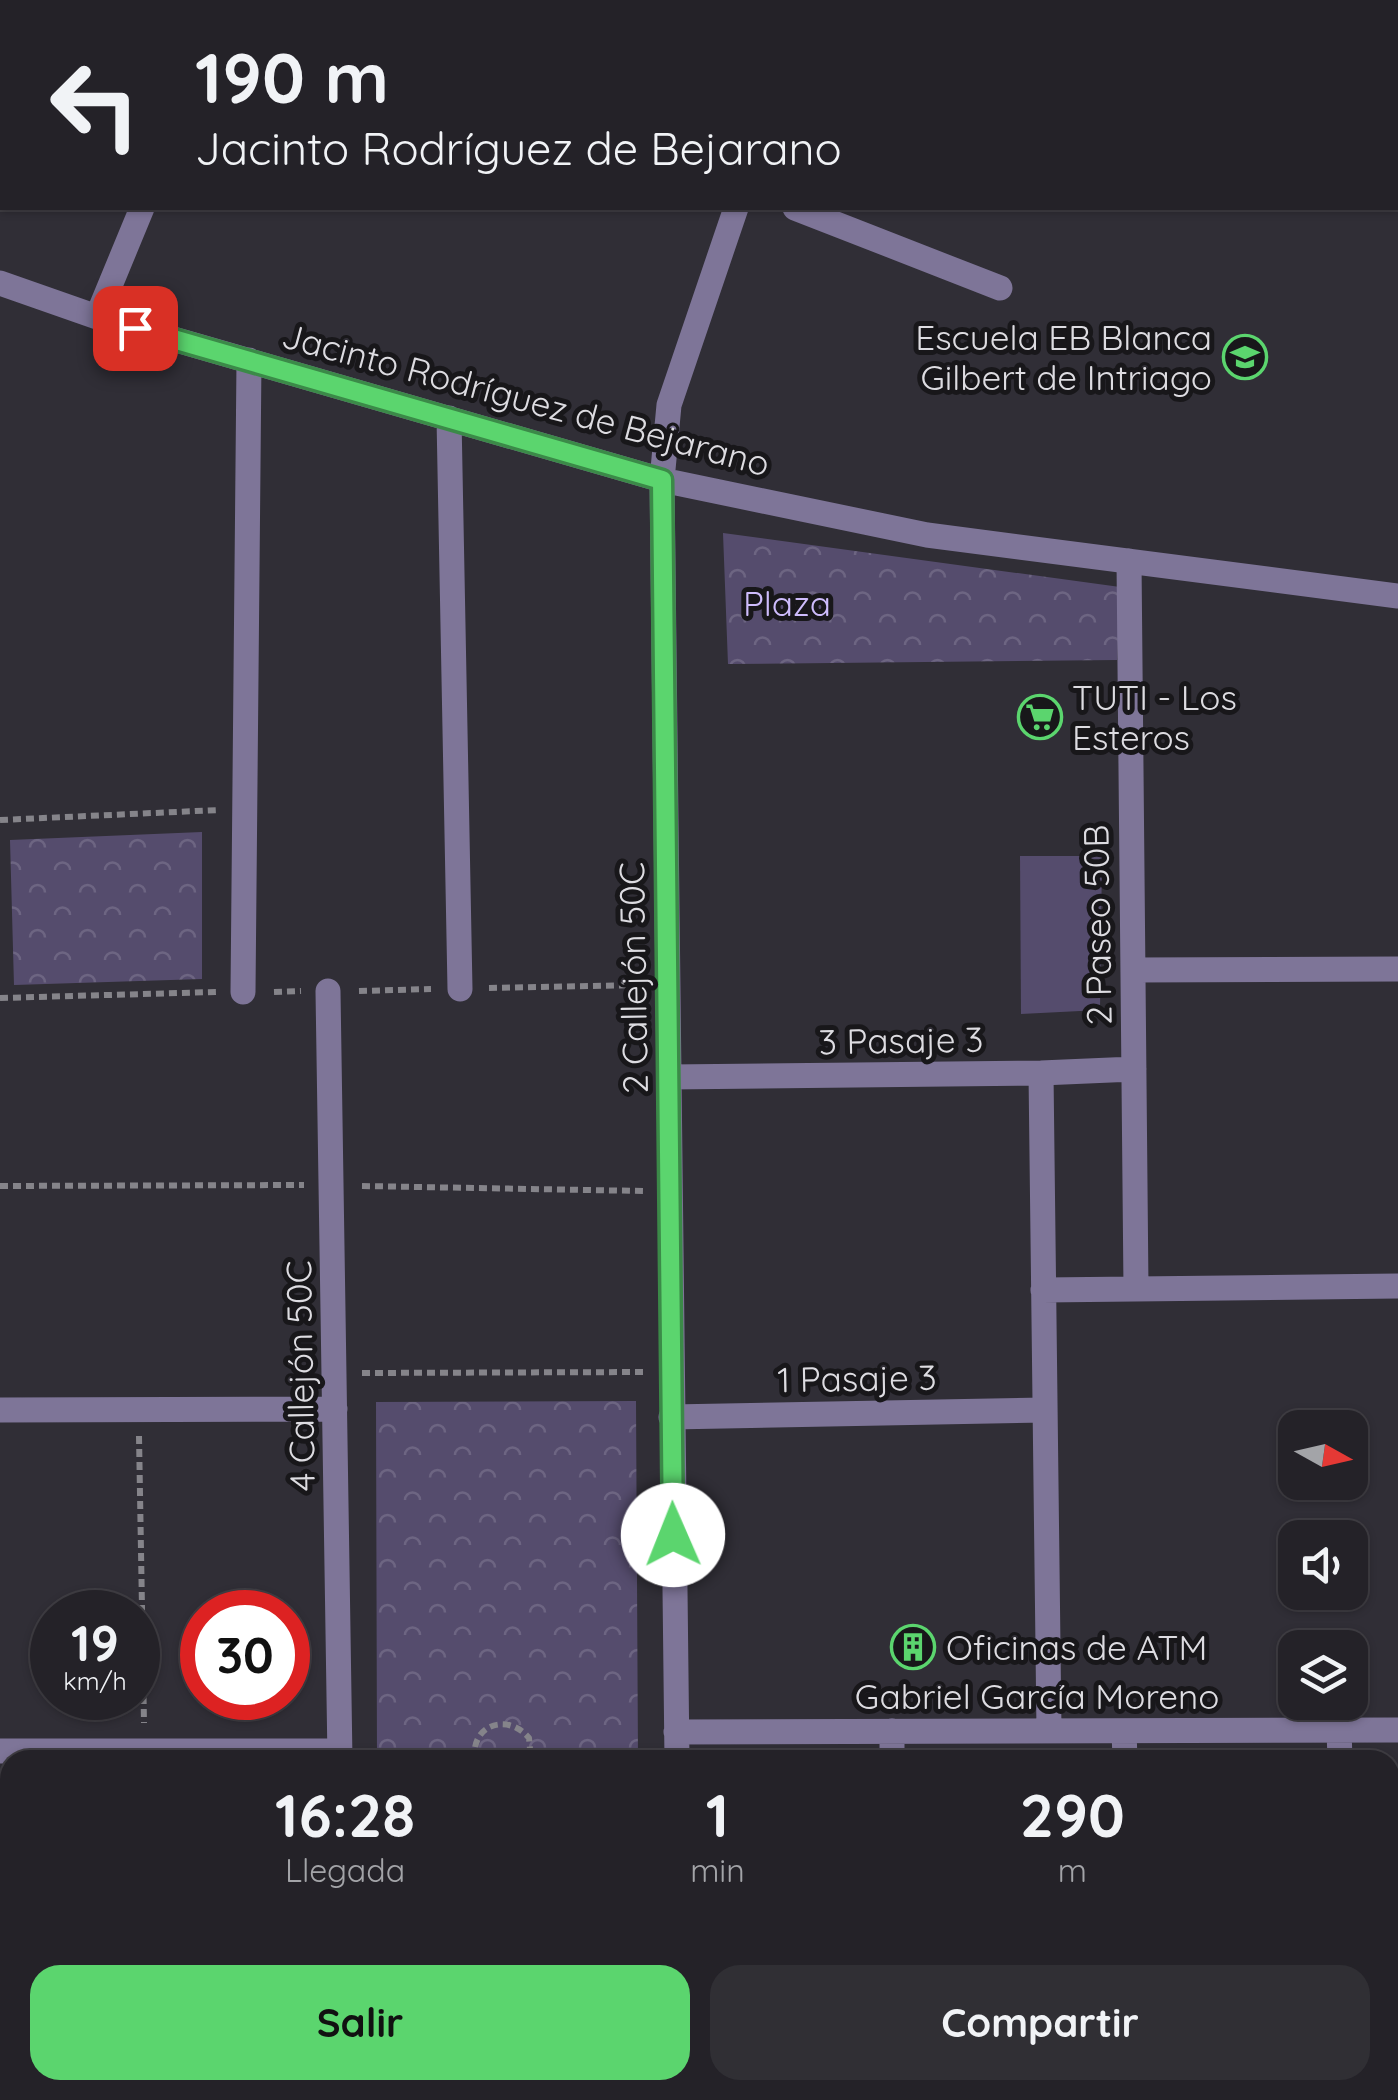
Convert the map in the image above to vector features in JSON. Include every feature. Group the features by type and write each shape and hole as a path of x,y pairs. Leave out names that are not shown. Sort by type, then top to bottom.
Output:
{"street":[{"path":"98,317 141,210"},
{"name":"2 Callejón 50C","path":"677,1750 662,480 669,405 735,210"},
{"path":"800,210 1000,288"},
{"name":"Jacinto Rodríguez de Bejarano","path":"0,283 98,317 662,480 928,536 1398,596"},
{"path":"243,992 249,360"},
{"path":"449,418 460,988"},
{"name":"2 Paseo 50B","path":"1129,561 1136,1289"},
{"path":"1133,970 1398,969"},
{"name":"4 Callejón 50C","path":"328,991 340,1750"},
{"name":"3 Pasaje 3","path":"669,1077 1134,1069"},
{"path":"1041,1073 1049,1730"},
{"path":"1043,1290 1398,1286"},
{"path":"0,1410 335,1409"},
{"name":"1 Pasaje 3","path":"672,1416 1045,1410"},
{"path":"1124,1730 1125,1750"},
{"path":"1339,1730 1340,1750"},
{"name":"Gabriel García Moreno","path":"676,1732 1398,1730"},
{"path":"892,1731 892,1750"}],"path":[{"path":"0,820 244,809"},
{"path":"334,1373 671,1372"},
{"path":"138,1410 145,1750"},
{"path":"474,1750 478,1736 485,1729 504,1723 514,1725 529,1738 530,1750"}],"green space":[{"name":"Plaza","path":"723,533 1120,587 1117,660 728,664"},
{"path":"202,832 202,979 14,985 10,840"},
{"path":"1020,856 1102,856 1100,1010 1021,1014"},
{"path":"636,1401 638,1750 377,1750 376,1402"}],"place":[{"name":"Escuela EB Blanca Gilbert de Intriago","path":"1245,357"},
{"name":"TUTI - Los Esteros","path":"1040,717"},
{"name":"Oficinas de ATM","path":"913,1647"}],"route":[{"path":"135,328 662,480 673,1535"}]}
